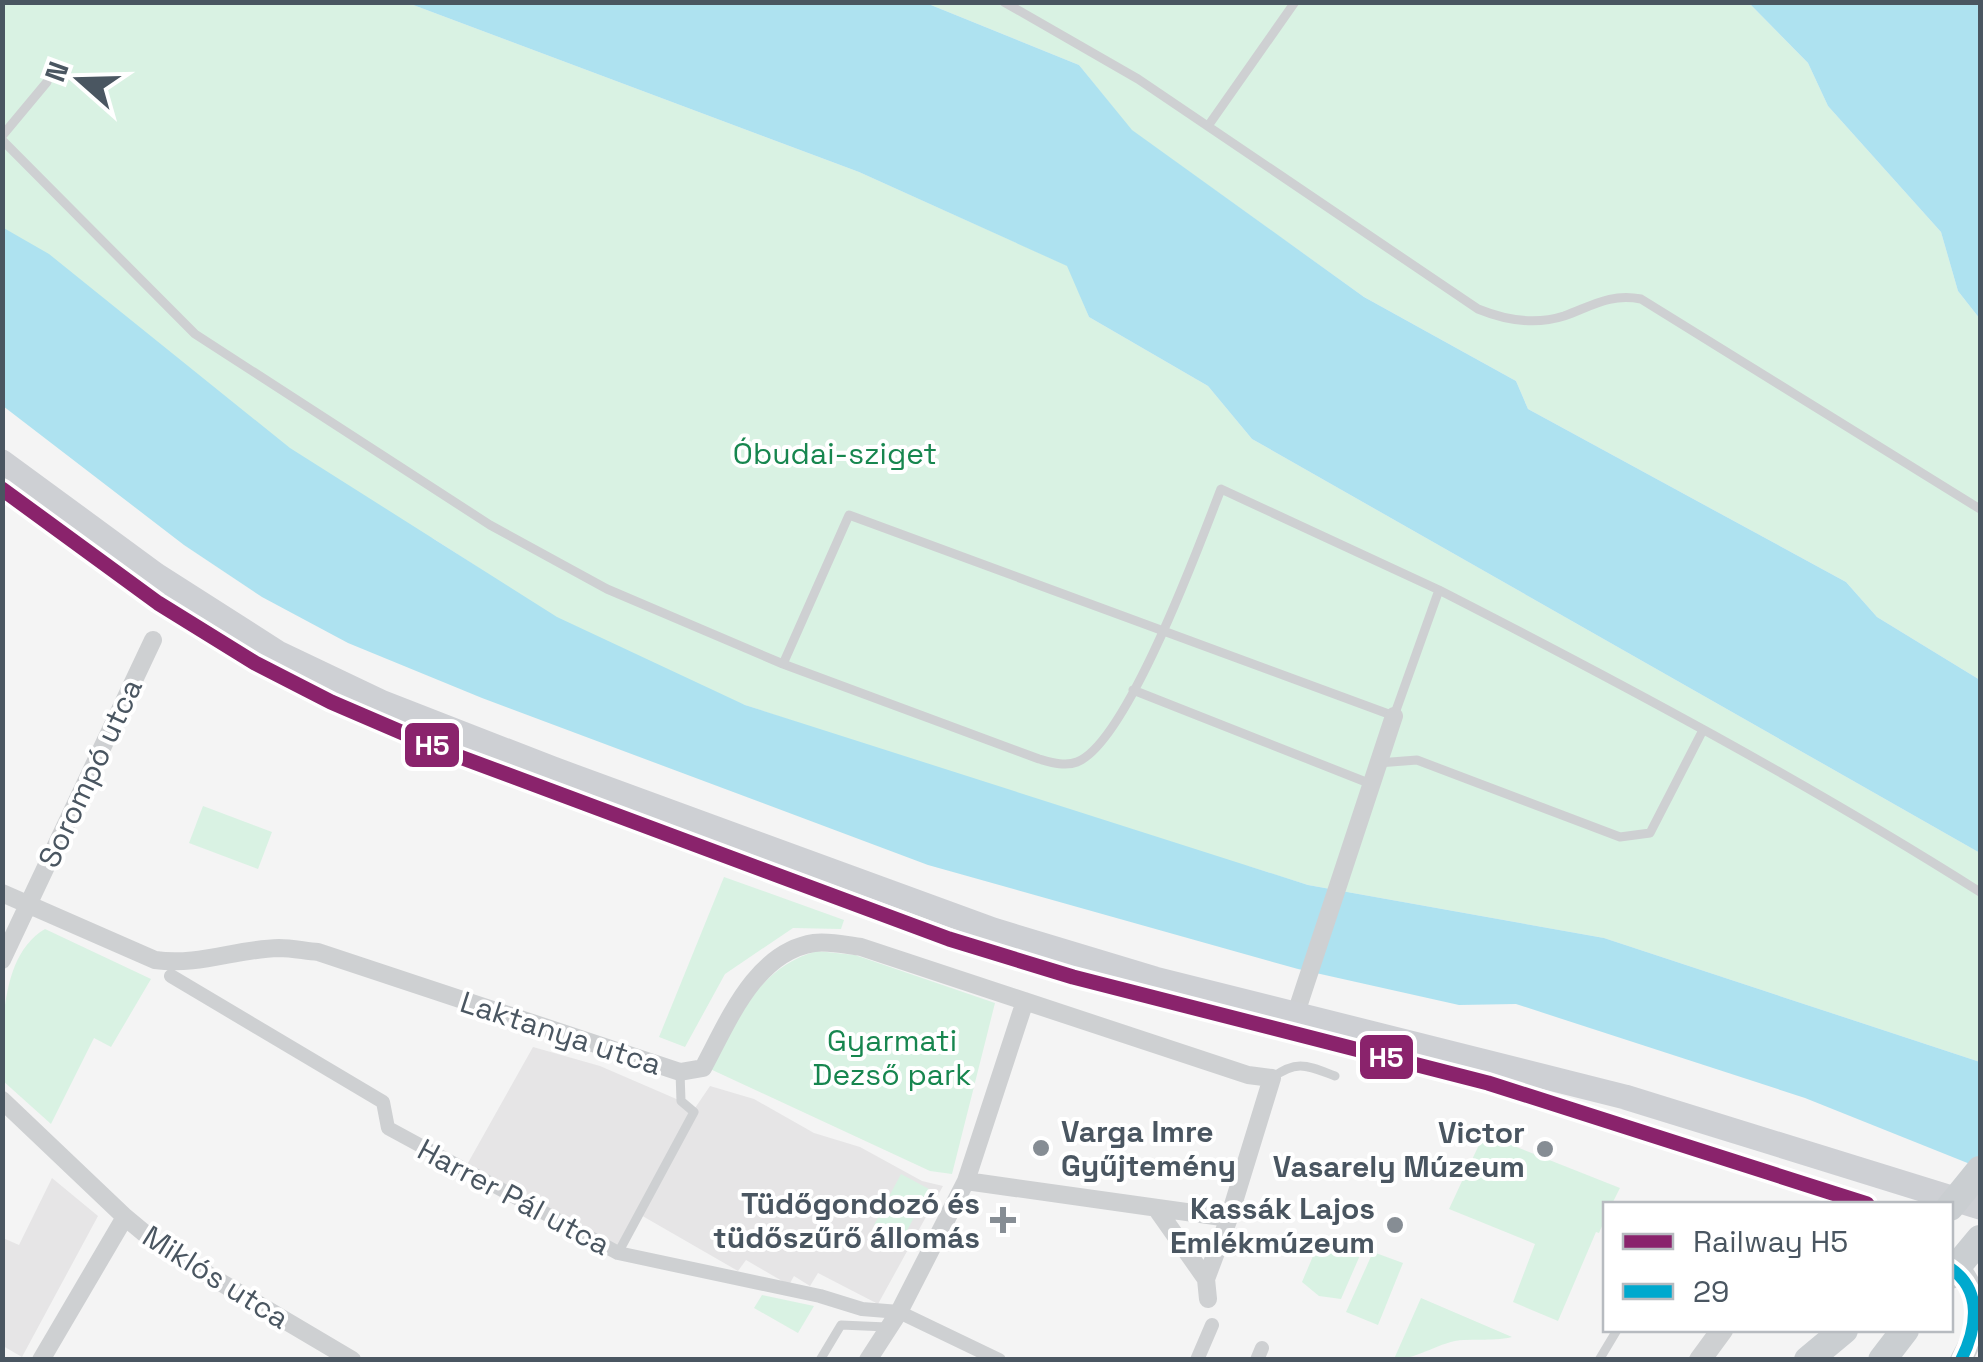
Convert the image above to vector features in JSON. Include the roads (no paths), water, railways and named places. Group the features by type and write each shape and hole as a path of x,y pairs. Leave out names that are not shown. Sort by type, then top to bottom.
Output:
{"main road":[{"path":"2,462 233,627 383,704 993,930 1156,979 1625,1096 1980,1206"},
{"path":"1953,1202 1980,1170"},
{"path":"1961,1273 1980,1239"},
{"path":"1808,1360 1842,1332"}],"street":[{"name":"Sorompó utca","path":"2,960 153,640"},
{"path":"1296,1013 1394,716"},
{"name":"Laktanya utca","path":"2,894 154,960 212,960 275,948 318,952 680,1072 703,1068 748,987 772,963 813,943 861,947 1248,1075 1272,1078"},
{"name":"Harrer Pál utca","path":"171,976 383,1102 388,1128 618,1253 820,1296 894,1319 999,1360"},
{"path":"868,1360 894,1319 966,1182 1025,1001"},
{"path":"1208,1299 1206,1278 1230,1218 1272,1078"},
{"name":"Miklós utca","path":"2,1100 161,1247 352,1360"},
{"path":"966,1182 1230,1218"},
{"path":"1156,1208 1206,1278"},
{"path":"41,1360 125,1217"},
{"path":"1961,1273 1980,1296 1979,1320 1968,1353"},
{"path":"1197,1360 1212,1325"},
{"path":"1700,1360 1721,1332"}],"lane":[{"path":"1004,2 1138,79 1478,309 1500,318 1526,320 1560,317 1607,298 1640,299 1980,509"},
{"path":"1208,126 1295,2"},
{"path":"47,82 2,138 195,334 490,525 607,589 783,664 1004,748 1059,764 1076,762 1094,750 1134,690 1163,633 1221,489 1439,590 1616,680 1980,892"},
{"path":"783,664 849,515 1394,716 1439,590"},
{"path":"1134,690 1371,784"},
{"path":"1378,764 1418,760 1620,836 1650,833 1703,730"},
{"path":"1272,1078 1286,1067 1304,1064 1335,1076"},
{"path":"618,1253 694,1112 681,1101 680,1072"},
{"path":"820,1360 842,1325 894,1319"},
{"path":"1599,1360 1616,1332"}],"water":[{"path":"408,3 926,3 1079,65 1132,130 1364,297 1516,381 1528,409 1846,582 1877,617 1980,680 1980,853 1252,439 1208,386 1089,317 1067,266 859,172"},
{"path":"1749,3 1980,3 1980,319 1958,291 1941,232 1828,106 1808,63"},
{"path":"2,227 49,254 290,448 557,617 745,705 1308,885 1604,938 1980,1062 1980,1168 1805,1098 1516,1004 1459,1005 1298,969 928,865 482,698 348,643 262,597 184,545 3,406"}],"rail line":[{"name":"H5","path":"2,489 158,603 255,663 331,702 452,754 949,939 1073,977 1488,1083 1861,1202"}],"place":[{"name":"Varga Imre Gyűjtemény","path":"1041,1148"},
{"name":"Victor Vasarely Múzeum","path":"1545,1149"},
{"name":"Tüdőgondozó és tüdőszűrő állomás","path":"1003,1220"},
{"name":"Kassák Lajos Emlékmúzeum","path":"1395,1225"}],"park label":[{"name":"Óbudai-sziget","path":"835,453"},
{"name":"Gyarmati Dezső park","path":"892,1057"}]}
